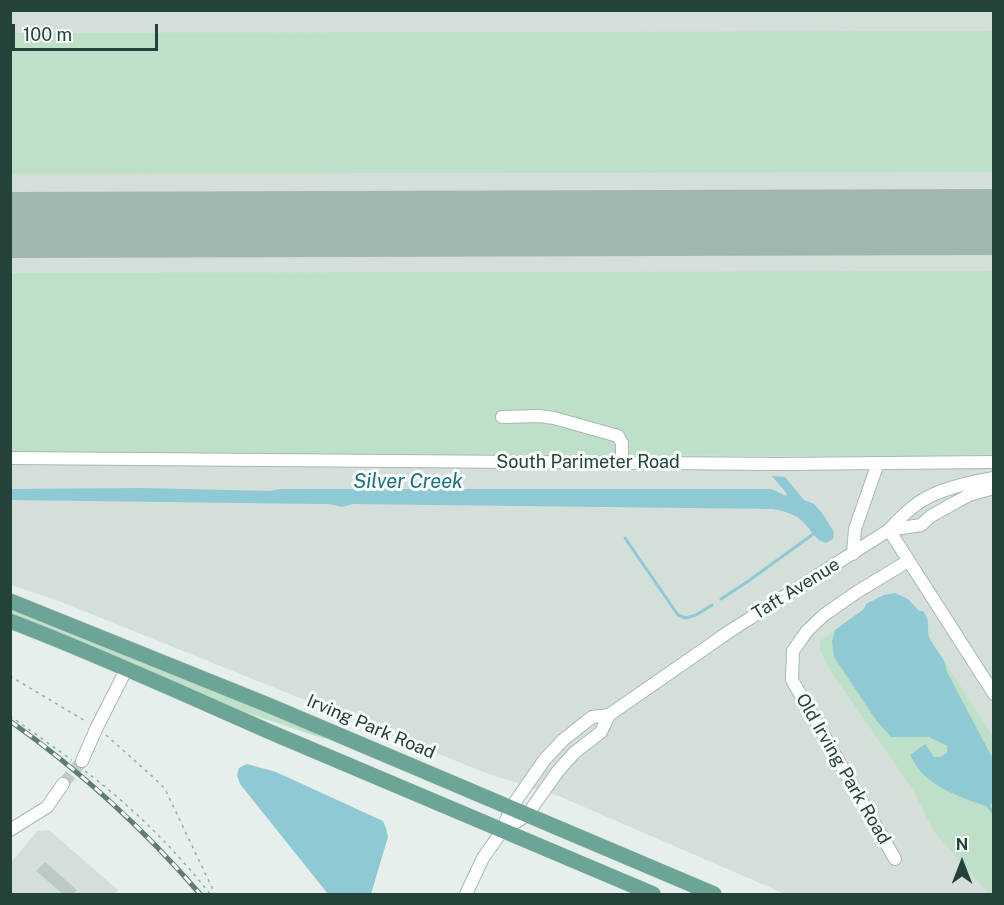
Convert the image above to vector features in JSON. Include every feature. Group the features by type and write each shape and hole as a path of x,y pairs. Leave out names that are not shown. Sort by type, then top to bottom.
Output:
{"main road":[{"name":"Irving Park Road","path":"10,601 268,705 714,894"},
{"path":"10,621 80,648 126,670 653,894"}],"street":[{"path":"502,417 547,417 618,436 622,443 622,462"},
{"name":"South Parimeter Road","path":"10,458 993,462"},
{"path":"853,554 855,529 878,463"},
{"path":"993,478 953,487 922,501 914,505 889,530 993,694"},
{"name":"Taft Avenue","path":"466,894 483,858 502,831 511,808 545,759 563,740 592,717 609,715 730,631 889,530 921,525 931,516 969,495 993,488"},
{"name":"Old Irving Park Road","path":"895,859 792,680 793,651 807,631 824,615 908,561"},
{"path":"78,763 126,670"},
{"name":"Taft Avenue","path":"502,831 526,815 574,753 601,732 609,715"},
{"path":"10,830 47,807 63,784"}],"path":[{"path":"10,676 97,727 165,789 215,894"},
{"path":"10,716 78,763 110,789 169,847 210,894"}],"shaded area":[{"path":"11,11 993,11 993,894 785,894 561,797 486,773 59,601 11,585"},
{"path":"49,830 118,890 115,894 10,894 10,864 37,831"}],"green space":[{"path":"993,31 993,172 11,174 11,33"},
{"path":"993,271 993,454 813,456 11,453 11,273"},
{"path":"895,593 908,599 928,618 929,637 993,737 993,894 989,894 933,830 913,790 828,667 820,649 820,641 864,609 866,604 884,595"},
{"path":"10,607 325,736 325,739 229,707 11,614"}],"water":[{"path":"772,476 785,477 804,500 814,504 834,532 833,539 826,543 822,541 798,518 773,509 352,504 342,507 329,504 10,500 11,489 143,488 270,491 280,489 770,489 786,496 787,494"},
{"path":"895,593 908,599 926,615 930,639 993,759 993,802 988,807 943,789 927,778 910,755 925,744 934,757 940,757 947,753 947,746 929,737 891,737 876,720 834,657 832,641 835,630 864,609 866,604 884,595"},
{"path":"247,764 276,772 383,821 388,837 371,894 328,894 240,784 237,775 239,768"}],"building":[{"path":"45,862 77,890 73,894 63,894 36,871"}],"waterway":[{"path":"721,599 816,532"},
{"path":"625,538 678,615 686,618 712,605"},
{"path":"988,806 994,814"}],"taxiway":[{"path":"10,223 36,225"}],"runway":[{"path":"10,225 994,222"}],"tunnel":[{"path":"63,784 82,761"}],"railway":[{"path":"10,721 62,760 111,802 200,894"}],"water label":[{"name":"Silver Creek","path":"408,482"}]}
